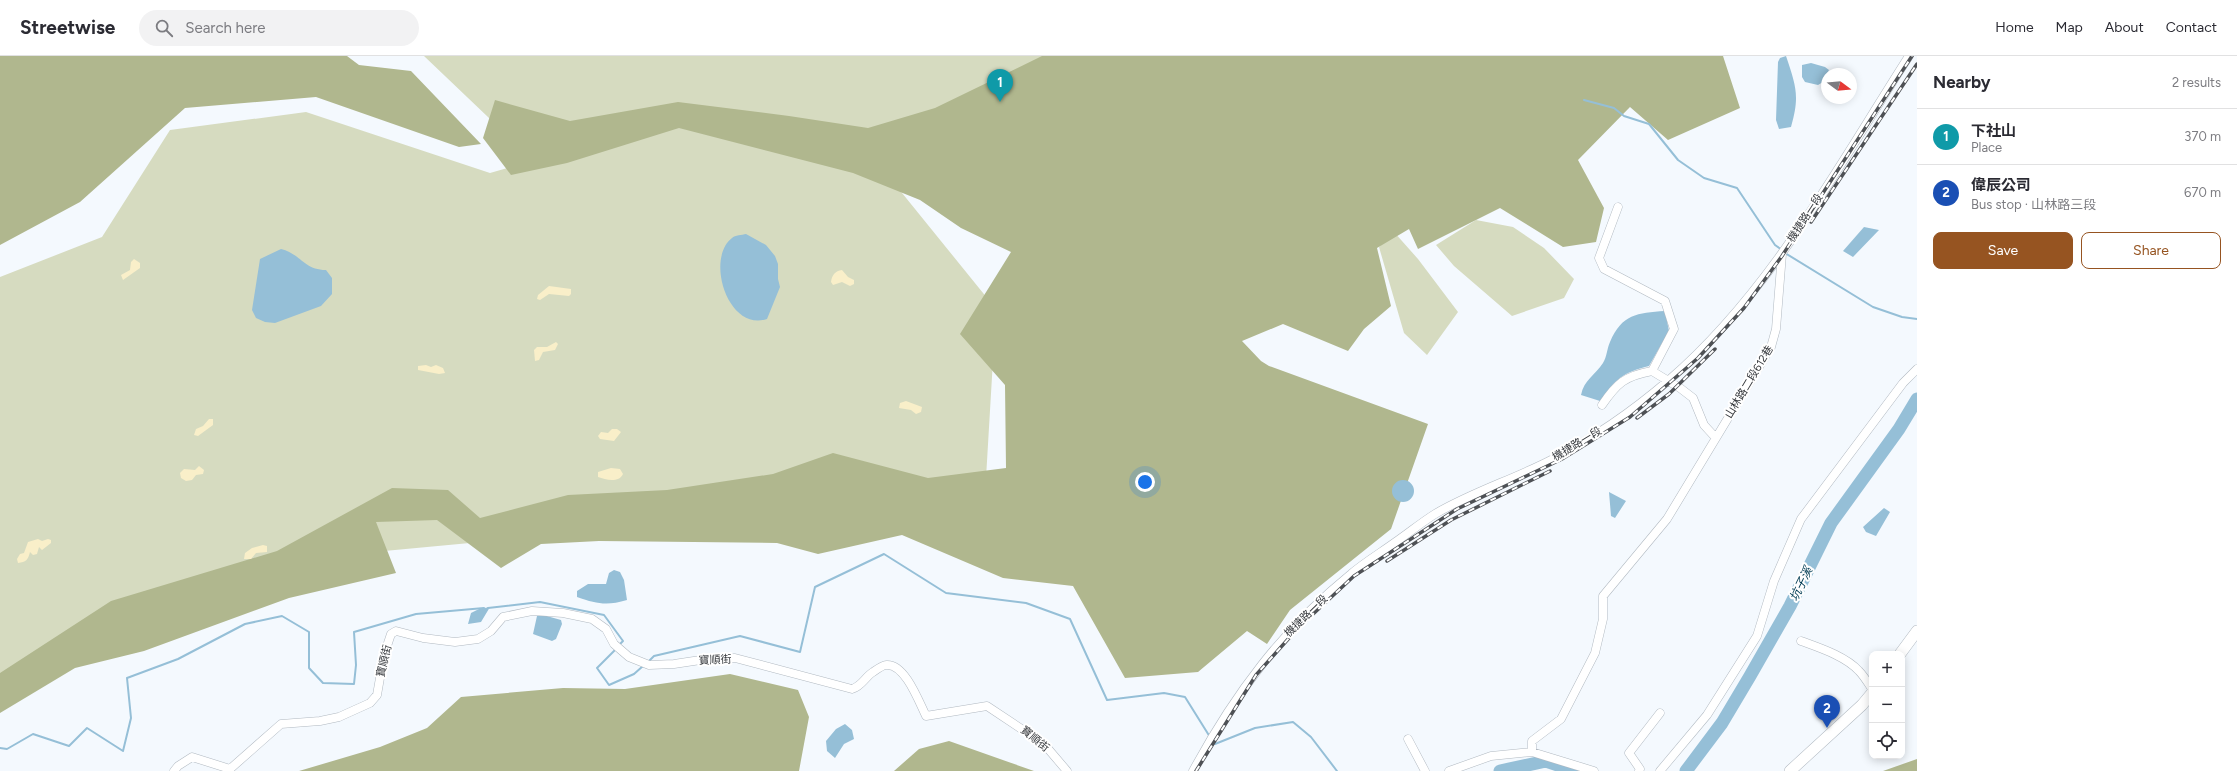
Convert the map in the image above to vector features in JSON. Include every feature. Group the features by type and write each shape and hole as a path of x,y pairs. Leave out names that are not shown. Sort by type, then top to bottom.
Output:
{"main road":[{"path":"1902,651 1917,631"},
{"path":"1790,771 1802,766 1869,697"}],"street":[{"name":"機捷路一段","path":"1193,771 1208,742 1247,682 1289,631 1351,574 1436,514 1554,459 1619,419 1668,380 1698,353 1734,314 1783,251 1909,56"},
{"path":"1618,206 1599,258 1604,269 1666,301 1674,329 1652,371"},
{"name":"山林路二段612巷","path":"1532,752 1532,741 1562,719 1595,653 1604,619 1603,596 1667,519 1715,437 1771,347 1776,329 1783,251"},
{"path":"1660,771 1707,715 1757,636 1774,581 1801,519 1898,389 1917,369"},
{"path":"1602,405 1616,385 1634,374 1652,371 1668,380 1693,398 1704,425 1715,437"},
{"name":"寶順街","path":"174,771 178,766 192,758 230,769 281,724 320,721 339,717 370,703 377,694 384,655 391,634 396,631 423,638 455,642 478,639 491,631 503,617 532,611 563,613 592,619 606,629 614,644 629,657 649,666 707,659 735,658 852,689 858,687 872,673 886,665 896,667 905,676 926,716 987,706 1044,744 1067,771"},
{"path":"1801,641 1822,649 1848,662 1859,671 1871,687"},
{"path":"1639,771 1640,769 1629,753 1660,714"},
{"path":"1408,739 1425,771"},
{"path":"1449,771 1491,756 1532,752 1594,771"}],"green space":[{"path":"0,56 347,56 359,65 411,71 481,144 459,147 316,97 185,108 80,202 0,245"},
{"path":"424,56 1088,56 874,153 676,113 510,138"},
{"path":"1042,56 1723,56 1740,108 1668,140 1630,107 1578,160 1604,208 1596,242 1563,247 1500,208 1418,249 1409,229 1377,248 1391,306 1364,329 1348,351 1283,324 1242,341 1261,361 1269,366 1428,424 1391,529 1290,610 1267,644 1247,631 1198,672 1125,678 1073,586 1003,578 902,535 818,554 777,543 599,541 541,544 501,568 437,520 376,522 396,573 289,598 144,651 75,668 0,713 0,673 111,601 277,551 392,488 448,490 480,518 568,495 667,490 773,474 833,453 928,478 1006,468 1005,385 960,334 1011,252 961,228 920,200 853,173 679,128 567,163 511,175 483,138 495,100 570,121 678,102 868,128 935,108"},
{"path":"306,112 490,173 674,121 881,167 996,309 985,495 288,560 0,683 0,277 102,237 170,130"},
{"path":"1476,220 1513,227 1544,248 1574,279 1564,298 1512,316 1454,266 1436,245"},
{"path":"1394,232 1418,259 1458,312 1427,355 1404,333 1379,247"},
{"path":"730,674 798,690 809,717 799,771 299,771 380,747 427,728 461,697 563,688 625,689"},
{"path":"949,741 1034,771 894,771 919,749"},
{"path":"1917,759 1917,771 1883,771"}],"sand":[{"path":"134,259 140,263 140,268 123,280 121,275 130,270 131,262"},
{"path":"842,270 848,277 854,280 854,284 850,286 842,282 833,285 831,282 833,275 837,271"},
{"path":"549,286 571,289 571,294 569,296 549,294 540,300 537,299 538,295"},
{"path":"556,342 558,344 555,350 543,352 539,360 535,361 534,350 537,347 547,347"},
{"path":"426,365 431,367 436,365 443,368 445,373 439,374 418,370 418,366"},
{"path":"906,401 922,407 921,412 916,414 911,410 899,408 900,403"},
{"path":"209,419 213,419 213,425 198,436 194,435 196,429 203,426"},
{"path":"612,429 617,429 621,432 614,441 600,439 598,436 601,432 608,433"},
{"path":"199,466 204,470 203,474 196,475 192,480 186,481 181,478 180,473 184,469 195,470"},
{"path":"611,468 620,469 623,474 619,479 612,480 598,477 598,472"},
{"path":"38,539 42,541 48,539 51,540 51,543 42,550 39,547 37,554 33,555 30,552 26,560 18,563 17,559 20,554 24,553 28,542"},
{"path":"263,545 267,546 267,552 256,553 251,559 244,559 245,553 252,548"}],"water":[{"path":"1786,56 1796,91 1796,99 1791,127 1779,129 1776,120 1778,62 1780,58"},
{"path":"1811,63 1826,68 1821,68 1821,83 1818,85 1805,82 1802,77 1802,65"},
{"path":"1864,227 1879,230 1853,257 1843,251"},
{"path":"746,234 766,245 775,256 778,264 778,279 780,287 767,319 753,320 741,315 732,305 725,291 721,276 721,261 724,248 733,237"},
{"path":"281,249 293,254 307,265 326,270 332,278 332,294 321,306 275,323 265,322 256,318 252,310 260,259"},
{"path":"1665,311 1669,331 1649,366 1626,374 1611,387 1600,401 1581,395 1587,381 1603,363 1610,342 1625,320 1638,314"},
{"path":"1403,480 1407,481 1413,487 1413,495 1407,501 1403,502 1399,501 1393,495 1392,491 1393,487 1399,481"},
{"path":"1609,492 1626,501 1615,518 1611,516"},
{"path":"1884,508 1890,512 1876,536 1866,532 1863,527"},
{"path":"614,570 620,572 624,580 627,600 608,604 577,597 577,591 588,584 606,584 609,573"},
{"path":"490,607 481,622 468,624 471,613 479,609"},
{"path":"543,615 561,620 562,624 556,639 552,641 533,634 537,616"},
{"path":"845,724 852,730 854,739 844,744 835,758 827,751 826,741 836,729"}],"waterway":[{"path":"1584,100 1614,108 1624,116 1649,124 1678,160 1704,178 1737,188 1775,245 1782,250"},
{"path":"1785,253 1873,307 1902,317 1917,319"},
{"name":"坑子溪","path":"1686,771 1722,723 1750,676 1790,606 1831,523 1899,429 1917,399"},
{"path":"648,662 654,656 740,636 800,652 815,587 884,554 946,593 1026,603 1070,619 1107,700 1164,693 1185,697 1210,737"},
{"path":"488,608 540,602 604,615 623,641 619,645"},
{"path":"0,748 7,749 33,734 69,746 87,728 123,751 131,718 127,678 178,659 245,624 282,616 309,632 309,668 323,683 354,684 356,665 354,632 416,614 484,608"},
{"path":"616,649 597,668 609,685 634,674 643,666"},
{"path":"1213,740 1215,744 1255,728 1293,722 1311,737 1337,771"},
{"path":"1500,771 1546,761 1575,771"}],"railway":[{"path":"1196,771 1256,675 1298,628 1354,576 1457,509 1562,459 1630,417 1698,358 1744,308 1782,256 1912,56"},
{"path":"1811,222 1917,64"},
{"path":"1637,418 1669,394 1715,349"},
{"path":"1387,561 1451,520 1550,471"}],"place":[{"name":"下社山","path":"1000,102"},
{"name":"偉辰公司","path":"1827,728"}]}
